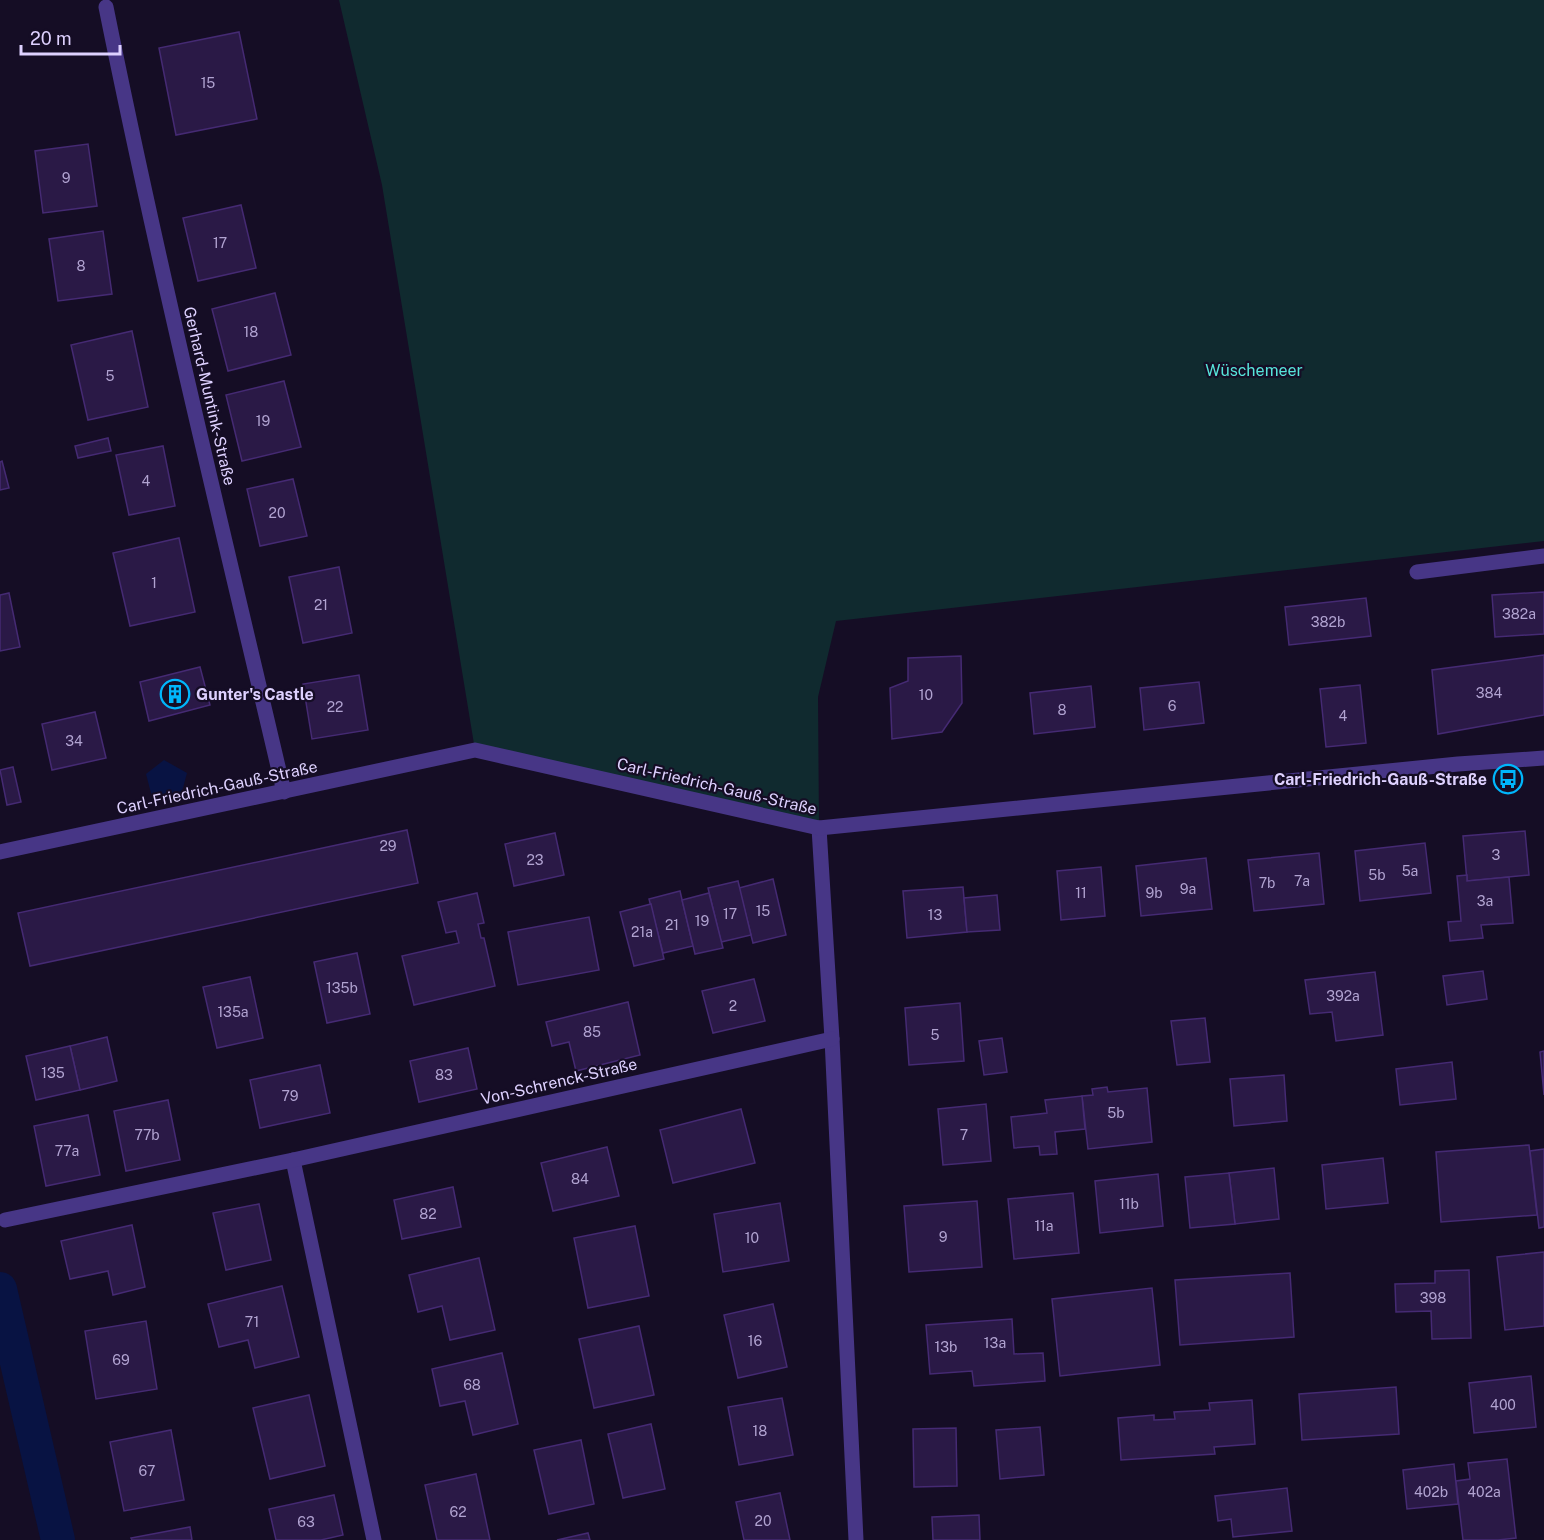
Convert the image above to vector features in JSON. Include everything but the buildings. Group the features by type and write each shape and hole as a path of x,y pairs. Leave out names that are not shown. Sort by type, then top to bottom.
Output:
{"street":[{"name":"Gerhard-Muntink-Straße","path":"106,7 167,290 284,792"},
{"path":"1417,572 1544,556"},
{"name":"Carl-Friedrich-Gauß-Straße","path":"0,852 475,750 819,828 1446,765 1544,758"},
{"path":"819,828 832,1039 856,1540"},
{"name":"Von-Schrenck-Straße","path":"6,1220 293,1160 832,1039"},
{"path":"293,1160 374,1540"}],"green space":[{"name":"Wüschemeer","path":"339,0 1544,0 1544,541 836,621 818,697 819,828 475,750 382,185"}],"shaded area":[{"path":"164,760 187,773 180,799 152,797 146,774"}],"waterway":[{"path":"0,1289 58,1540"}],"place":[{"name":"Gunter's Castle","path":"175,694"},
{"name":"Carl-Friedrich-Gauß-Straße","path":"1508,779"}]}
